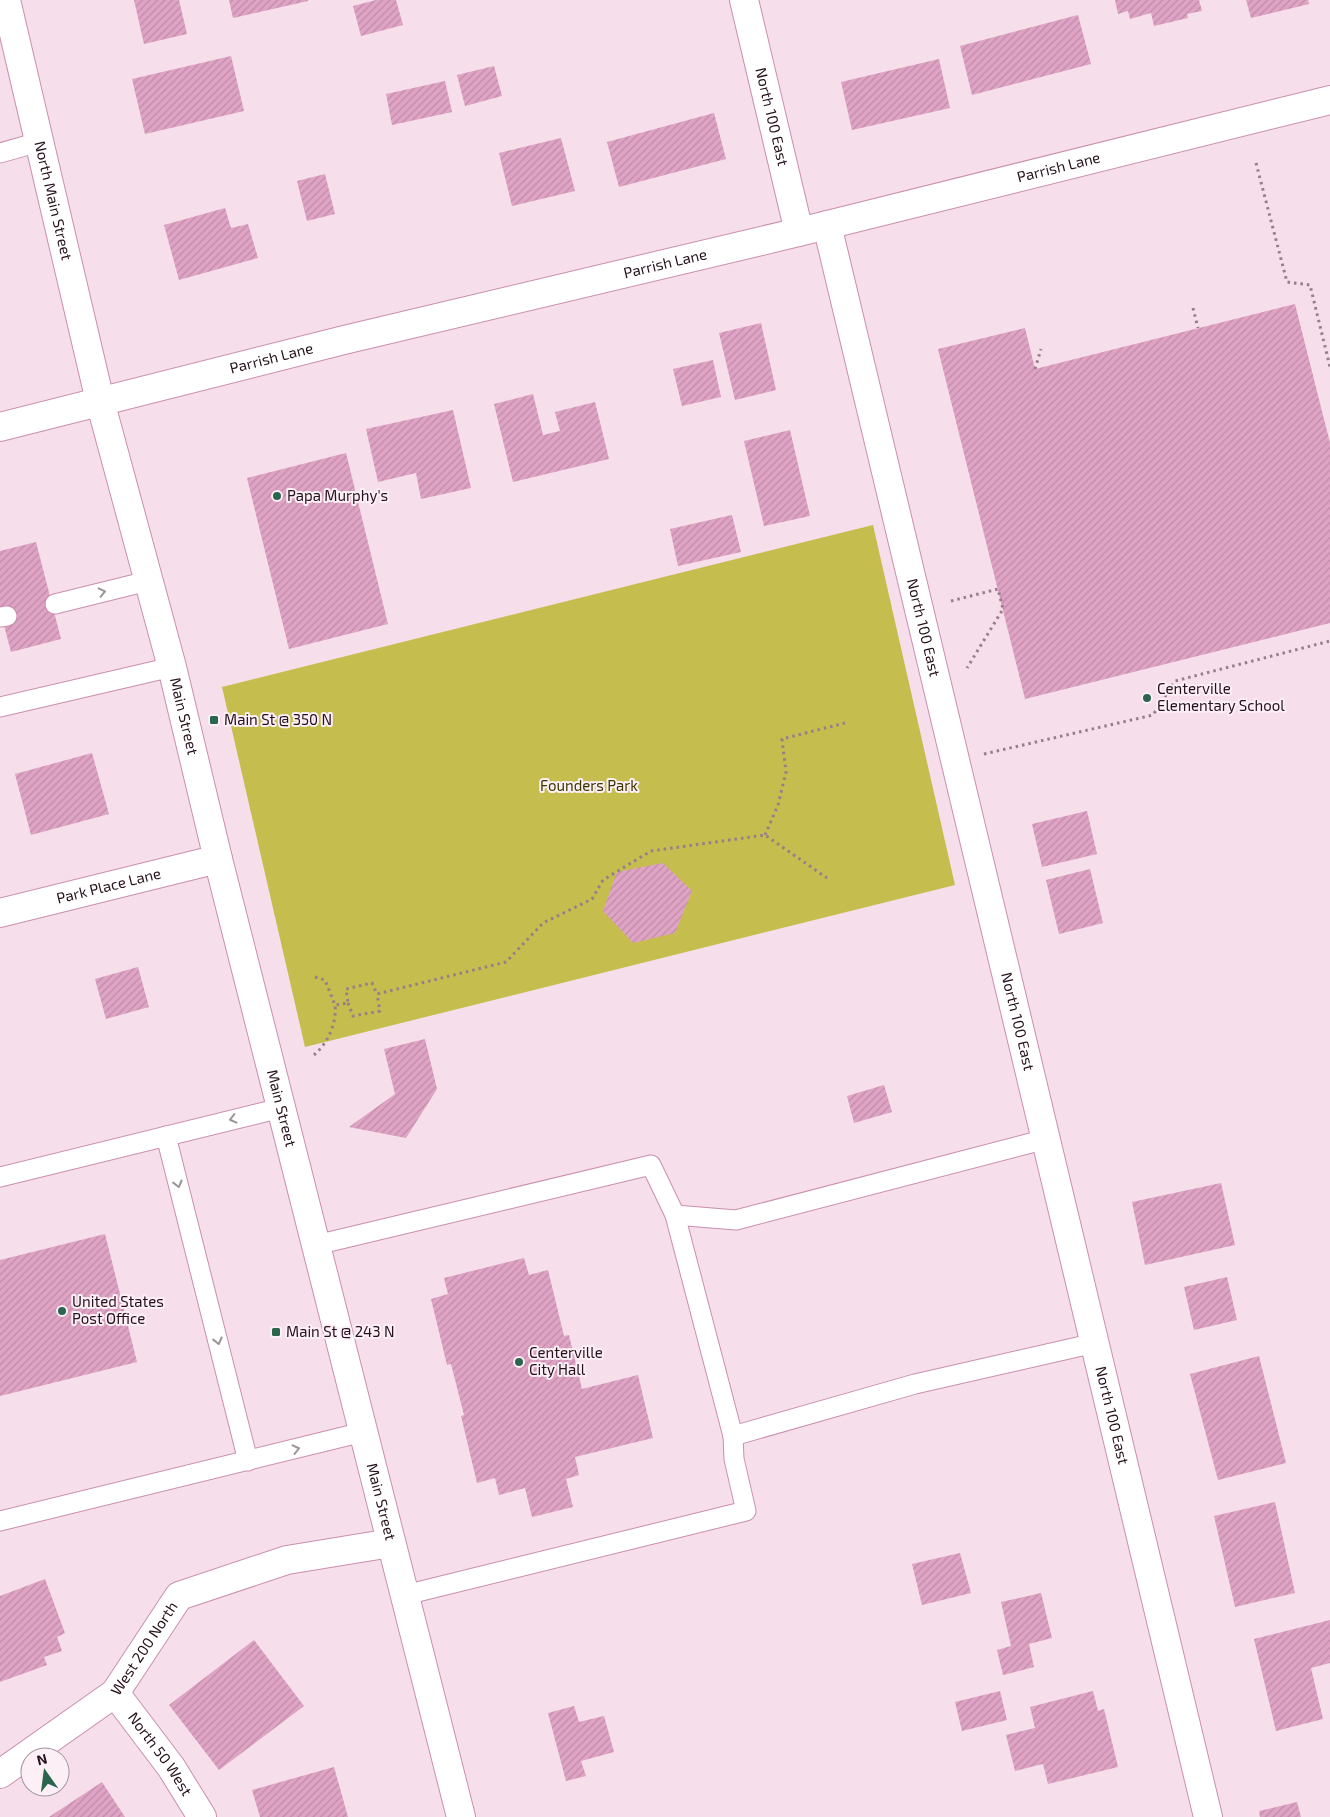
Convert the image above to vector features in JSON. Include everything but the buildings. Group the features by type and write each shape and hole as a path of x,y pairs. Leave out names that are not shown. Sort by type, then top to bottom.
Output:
{"street":[{"name":"North Main Street","path":"6,0 100,401"},
{"name":"North 100 East","path":"744,0 800,232"},
{"name":"Parrish Lane","path":"0,427 334,343 800,232 1330,100"},
{"name":"North 100 East","path":"827,225 1208,1817"},
{"name":"Main Street","path":"100,401 172,667 218,858 461,1817"},
{"name":"Park Place Lane","path":"0,913 218,858"},
{"name":"West 200 North","path":"0,1774 115,1693 179,1596 287,1560 391,1543"},
{"name":"North 50 West","path":"115,1693 171,1767 202,1817"}],"lane":[{"path":"0,153 39,142"},
{"path":"55,604 148,581"},
{"path":"0,706 172,667"},
{"path":"0,1177 281,1108"},
{"path":"166,1136 248,1460"},
{"path":"675,1215 736,1220 1046,1139"},
{"path":"316,1245 651,1164 675,1215 733,1436 734,1460 746,1511 405,1595"},
{"path":"733,1436 915,1384 1094,1343"},
{"path":"0,1521 363,1432"}],"path":[{"path":"1256,163 1288,282 1310,285 1330,367"},
{"path":"1193,308 1198,328"},
{"path":"1035,369 1040,349"},
{"path":"951,601 998,589 1003,609 967,668"},
{"path":"981,755 1153,715 1175,681 1330,641"},
{"path":"765,836 778,805 786,772 782,738 845,723"},
{"path":"377,994 506,962 544,923 592,899 603,880 651,850 765,836 827,878"},
{"path":"314,1055 324,1046 337,1016 336,1005 325,980 315,977"},
{"path":"372,983 377,994 380,1011 353,1016 348,1003 346,989 372,983"},
{"path":"336,1005 348,1003"}],"green space":[{"name":"Founders Park","path":"873,525 955,885 305,1047 222,687"}],"place":[{"name":"Papa Murphy's","path":"277,496"},
{"name":"Centerville Elementary School","path":"1147,698"},
{"name":"Main St @ 350 N","path":"214,720"},
{"name":"United States Post Office","path":"62,1311"},
{"name":"Main St @ 243 N","path":"276,1332"},
{"name":"Centerville City Hall","path":"519,1362"}]}
